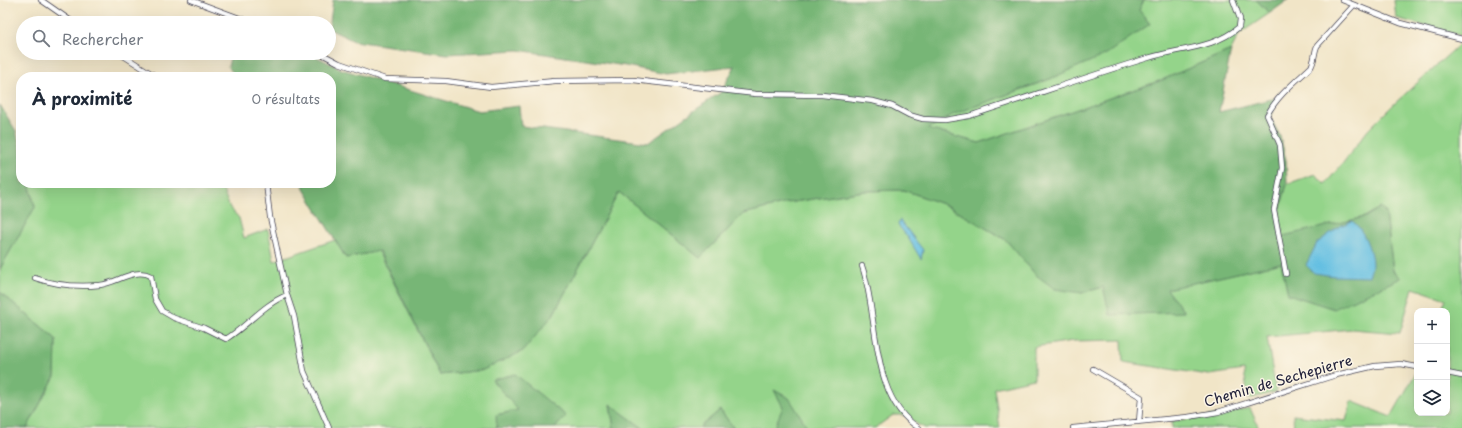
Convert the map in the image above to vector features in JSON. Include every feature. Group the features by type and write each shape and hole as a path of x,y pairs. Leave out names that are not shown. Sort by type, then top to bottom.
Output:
{"street":[{"path":"41,0 64,16"},
{"path":"191,0 234,16"},
{"path":"332,60 339,64 385,79 446,81 491,87 555,81 633,80 756,94 822,95 874,101 892,106 909,115 923,119 945,120 969,116 1150,57 1184,51 1222,39 1239,27 1240,19 1233,0"},
{"path":"1342,0 1400,23 1462,39"},
{"path":"1286,274 1274,210 1282,168 1280,145 1267,115 1273,104 1283,93 1311,67 1314,62 1314,52 1317,46 1354,5"},
{"path":"130,60 150,72"},
{"path":"267,188 270,217 287,295 294,316 304,371 328,428"},
{"path":"862,266 867,281 882,373 894,400 902,413 910,423 919,428"},
{"path":"35,278 48,282 78,286 102,285 144,272 151,276 155,299 162,311 174,318 204,328 226,339 239,331 264,309 281,297 287,295"},
{"name":"Chemin de Sechepierre","path":"1073,428 1139,422 1218,412 1336,375 1375,366 1402,364 1414,366"},
{"path":"1093,369 1141,396 1139,422"},
{"path":"1450,374 1462,376"}],"green space":[{"path":"333,0 1144,0 1139,10 1150,24 1105,55 1050,79 954,114 928,129 979,143 1162,80 1231,50 1219,112 1280,97 1270,117 1280,136 1286,160 1287,184 1279,213 1283,236 1365,217 1381,207 1386,213 1393,271 1401,278 1334,309 1288,294 1281,263 1167,289 1184,312 1110,315 1103,287 1082,293 1055,289 1036,275 1006,240 948,206 904,190 864,191 787,203 743,214 700,258 619,192 553,315 523,351 483,370 440,375 379,251 346,258 304,189 336,188 336,72 232,72 228,67 230,60 323,60 341,69 479,111 519,106 521,126 648,143 721,92 735,66 666,74 626,66 518,50 447,54 354,41 336,32 336,16 331,16"},
{"path":"1144,0 1256,0 1270,13 1239,34 1231,50 1162,80 979,143 927,129 954,114 1050,79 1150,24 1139,10"},
{"path":"1256,0 1288,0 1270,13"},
{"path":"1394,0 1462,0 1462,36 1396,18"},
{"path":"1462,42 1462,428 1294,428 1293,415 1346,421 1351,401 1391,417 1414,376 1414,416 1450,416 1450,308 1442,308 1446,299 1413,288 1400,333 1352,329 1267,337 1276,392 1248,399 1244,370 1209,375 1123,362 1122,340 1073,341 1034,347 1034,379 994,388 1000,428 925,428 917,424 906,415 893,415 875,428 734,428 720,410 699,428 643,428 610,405 614,428 555,428 565,416 518,410 497,415 497,428 27,428 55,376 56,339 0,292 0,269 35,207 30,188 222,188 230,208 239,218 244,238 268,229 274,261 335,240 346,258 378,251 440,375 483,370 553,315 619,192 700,258 743,214 787,203 864,191 904,190 948,206 1006,240 1036,275 1082,293 1103,287 1184,312 1166,289 1281,263 1401,278 1393,271 1386,213 1381,207 1365,217 1283,237 1279,213 1287,184 1315,174 1325,184 1368,130"},
{"path":"0,105 16,131 16,188 30,188 35,207 0,269"},
{"path":"0,292 56,339 55,376 27,428 0,428"},
{"path":"515,374 566,416 555,428 497,428 496,415 518,410 492,380"},
{"path":"774,390 789,398 808,428 774,428 783,407"},
{"path":"610,404 643,428 614,428"},
{"path":"1250,408 1259,428 1172,428 1172,421 1205,417"},
{"path":"720,410 734,428 699,428"}],"water":[{"path":"900,220 923,250 921,259 907,236 898,225"},
{"path":"1352,221 1360,229 1369,247 1372,264 1369,277 1334,276 1314,273 1306,265 1317,243 1340,226"}]}
